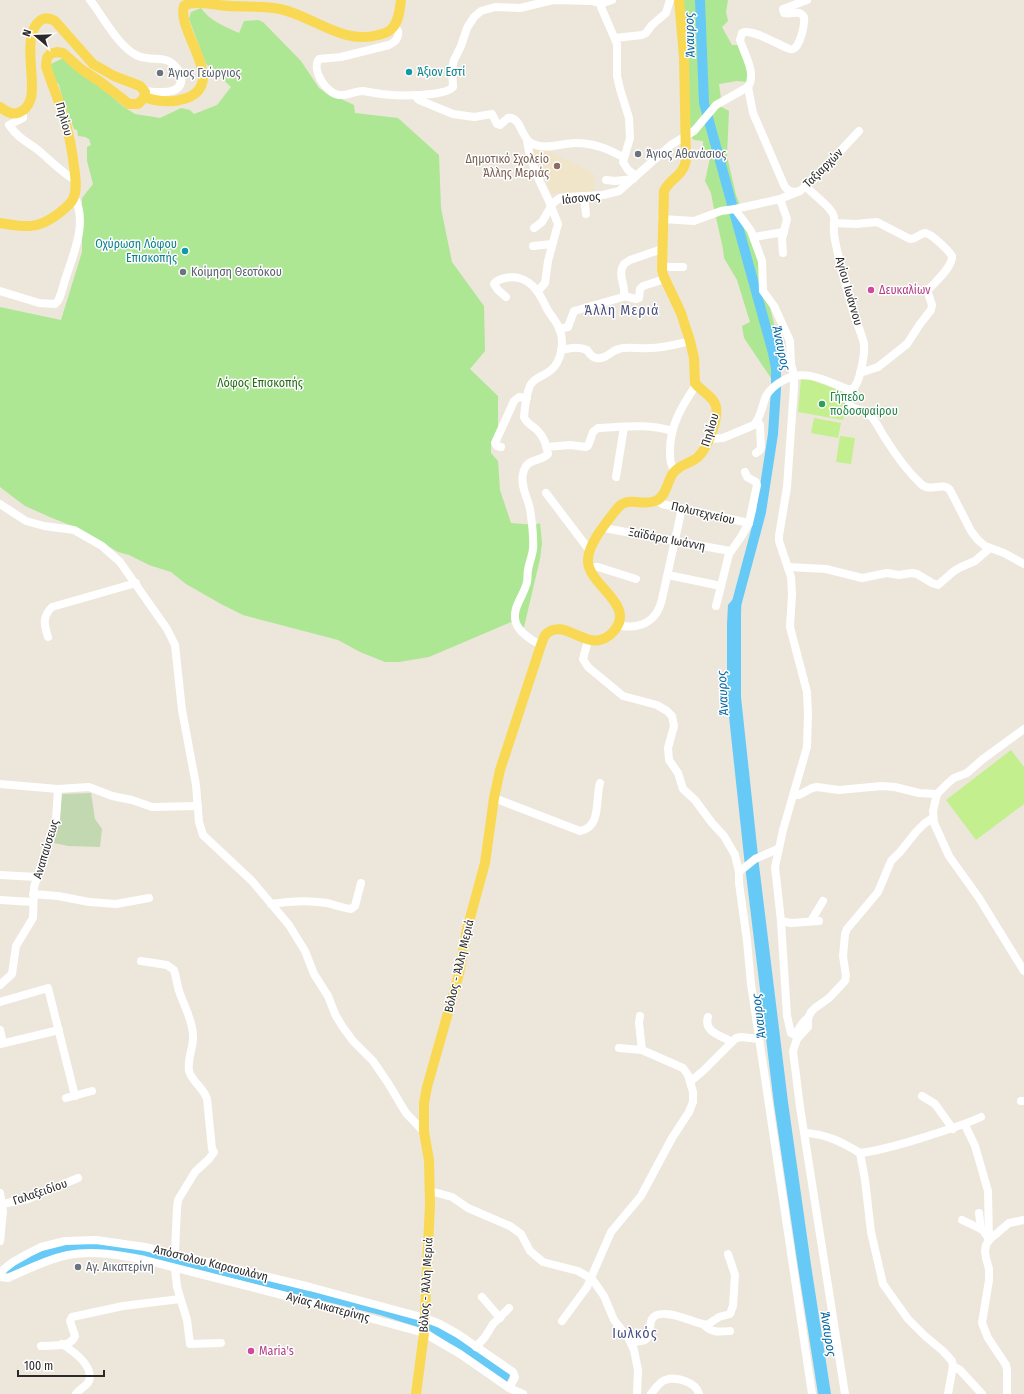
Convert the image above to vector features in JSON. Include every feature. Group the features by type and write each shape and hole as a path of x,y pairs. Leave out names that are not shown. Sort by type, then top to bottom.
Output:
{"main road":[{"path":"0,107 13,114 23,111 28,106 31,97 32,32 38,23 46,18 50,18 55,21 80,51 96,67 142,91 156,101 179,100 190,96 197,91 202,78 202,67 183,17 184,6 189,2 219,6 280,9 300,16 333,31 356,37 368,38 382,34 394,26 399,13 401,0"},
{"path":"679,0 683,52 685,164 679,175 664,189 662,219 662,266 665,279 681,313 690,341 694,358 694,378 696,385"},
{"name":"Πηλίου","path":"74,196 75,180 71,148 66,123 46,66 48,55 55,52 63,53 80,69 130,104 137,105 142,102 142,91"},
{"path":"0,223 26,227 42,224 65,208 74,196"},
{"name":"Πηλίου","path":"674,471 698,457 704,450 709,439 716,413 716,404 712,398 696,385"},
{"path":"588,640 596,641 606,638 617,625 619,614 616,603 589,569 588,560 593,544 616,509 631,501 651,502 657,500 662,496 674,471"},
{"name":"Βόλος - Άλλη Μεριά","path":"418,1392 425,1318 430,1191 429,1160 424,1132 424,1103 427,1087 459,974 467,929 485,863 498,777 541,645 545,635 553,628 564,630 588,640"}],"street":[{"path":"90,0 118,38 131,51 142,57 165,59 174,65 181,74 178,88 174,90 163,92 142,91"},
{"path":"394,26 398,31 398,38 395,42 389,45 341,57 319,59 317,64 320,76 326,87 338,95 347,95 362,91 383,94 416,95 444,92 452,88 454,84 452,68 467,28 474,17 481,12 495,7 520,8 553,0 592,1 602,4 612,0"},
{"path":"615,38 642,35 666,13 670,0"},
{"path":"803,189 794,192 789,191 784,185 753,113 748,87 750,83 750,70 747,57 740,40 742,33 746,31 792,50 794,49 798,43 803,28 804,17 798,12 784,13 782,9 807,0"},
{"path":"602,4 602,8 615,38 617,47 617,76 629,113 629,142 623,157 623,162 634,177 615,181 606,180"},
{"name":"Ιάσονος","path":"534,228 542,222 556,200 616,192 623,188 670,145 685,137 698,127 711,109 748,87"},
{"path":"416,95 419,100 453,114 474,117 492,114 497,124 500,125 508,118 512,118 517,121 527,141 530,157 558,224 548,261 545,282 538,291"},
{"path":"23,111 23,118 9,125 16,135 75,180"},
{"name":"Ταξιαρχών","path":"662,219 698,221 721,211 780,199 803,189 859,131"},
{"path":"527,141 542,147 575,143 595,145 608,149 623,157"},
{"name":"Αγίου Ιωάννου","path":"803,189 829,208 834,214 834,233 837,250 854,315 864,344 860,373 856,386 852,389 850,405 853,408 869,414 897,456 924,486 928,488 947,487 950,490 971,532 982,544 990,548"},
{"path":"0,291 42,304 55,304 58,301 76,250 78,239 79,212 74,196"},
{"path":"584,197 586,214"},
{"path":"780,199 787,219 782,241 783,253"},
{"path":"735,209 748,225 754,237 762,261 763,291 774,306 790,341 791,364 794,375 787,487 784,513 779,531 779,540 791,577 792,594 790,627 807,692 808,747 787,814 774,871 777,883 781,921 790,1033 794,1035 796,1034 800,1025 808,1018 813,1010 829,998 845,981 846,976 843,956 845,934 848,926 878,892 892,861 916,832 925,823 933,818"},
{"path":"834,222 851,224 877,222 910,239 923,234 928,234 932,236 952,256 949,266 928,290 932,305 931,310 907,344 878,367 860,373"},
{"path":"754,237 784,232"},
{"path":"533,246 552,244"},
{"path":"624,296 620,276 624,264 630,260 662,249"},
{"path":"662,266 683,267"},
{"path":"506,297 494,285 494,282 499,279 518,277 526,281 538,291 559,329 562,341 558,360 553,369 536,378 532,383 527,398 524,419 538,432 548,452 547,456 530,463 524,470 522,476 532,521 533,549 527,571 526,583 517,604 515,617 518,627 531,640 541,645"},
{"path":"559,329 568,327 574,311 624,296 636,299 639,297 642,286 665,279"},
{"path":"561,350 582,348 587,350 592,356 599,358 606,357 619,348 659,348 690,341"},
{"path":"709,439 723,438 754,425 767,395 773,387 794,375 803,374 852,389"},
{"path":"674,471 670,460 672,431 679,414 696,385"},
{"path":"501,447 497,446 495,443 514,401 517,398 527,398"},
{"path":"756,453 761,447 760,425 757,421"},
{"path":"616,477 624,427"},
{"path":"546,447 570,444 586,447 588,446 595,430 598,428 650,427 672,431"},
{"path":"716,606 730,551 750,524 757,485 756,482 747,477 746,472"},
{"path":"546,494 590,551"},
{"name":"Πολυτεχνείου","path":"657,500 662,504 750,524"},
{"path":"0,504 20,518 32,524 70,529 82,534 102,546 118,559 167,629 175,645 184,717 196,785 199,822 206,838 221,850 252,881 298,938 314,974 328,996 335,1014 342,1026 352,1041 373,1061 406,1113 424,1132"},
{"path":"617,625 628,627 647,622 654,617 660,609 682,508"},
{"name":"Ξαϊδάρα Ιωάννη","path":"604,528 730,551"},
{"path":"788,567 826,568 862,578 887,573 900,575 912,573 938,585 941,584 954,571 975,561 990,548 1004,553 1024,564"},
{"path":"589,569 598,567 636,579"},
{"path":"668,575 721,586"},
{"path":"48,637 44,623 48,611 52,607 136,584"},
{"path":"588,640 583,659 588,667 625,697 657,705 672,716 674,726 668,748 669,760 678,773 683,790 695,800 728,842 742,869 739,883 747,940 751,984 812,1394"},
{"path":"1024,729 983,759 968,773 948,782 937,794 933,805 933,818 949,856 979,898 1024,971"},
{"path":"494,798 580,831 589,828 591,825 596,811 600,783"},
{"path":"0,784 58,790 90,787 112,796 132,800 152,807 198,806"},
{"path":"794,792 795,795 799,795 817,787 839,790 882,786 895,787 919,793 937,794"},
{"name":"Αναπαύσεως","path":"0,985 12,974 16,946 33,918 33,898 37,877 56,820 58,790"},
{"path":"742,869 764,854 778,849"},
{"path":"0,875 37,877"},
{"path":"271,904 291,901 314,902 326,903 351,909 355,906 361,883"},
{"name":"Αναπαύσεως","path":"33,898 58,896 89,902 116,904 149,898"},
{"path":"0,900 33,898"},
{"path":"781,921 791,923 815,921 823,901"},
{"path":"141,961 167,965 172,968 174,972 179,992 190,1016 193,1033 189,1059 189,1072 191,1077 207,1097 212,1149 214,1152 195,1172 178,1200 176,1208 175,1253"},
{"path":"0,1002 48,988 75,1096"},
{"path":"640,1016 639,1027 642,1050"},
{"path":"708,1018 706,1023 710,1030 732,1042"},
{"path":"808,1018 808,1027 797,1039 793,1051 845,1394"},
{"path":"0,1030 2,1044 59,1030"},
{"path":"690,1081 703,1071 736,1038 741,1037 759,1039"},
{"path":"562,1321 586,1289 611,1232 641,1196 672,1138 689,1112 693,1102 694,1095 690,1081 686,1071 682,1068 642,1050 619,1048"},
{"path":"66,1098 92,1091"},
{"path":"922,1096 935,1104 953,1128"},
{"path":"805,1133 833,1138 860,1153 892,1148 965,1125 981,1117"},
{"path":"965,1125 975,1146 988,1191 989,1240"},
{"path":"860,1153 871,1232 884,1284 904,1315 925,1336 949,1356 952,1361 953,1366 948,1394"},
{"name":"Γαλαξειδίου","path":"2,1204 28,1199 78,1178"},
{"path":"430,1191 452,1197 471,1209 510,1226 521,1234 530,1251 543,1262 574,1270 591,1278 604,1296 614,1320 631,1343 638,1364 637,1394"},
{"path":"0,1193 2,1204 0,1241"},
{"path":"979,1213 981,1229"},
{"path":"962,1220 981,1229 986,1233 989,1240"},
{"path":"1007,1394 1006,1365 985,1332 982,1323 988,1288 989,1269 985,1251 986,1244 989,1240 1009,1223 1024,1220"},
{"name":"Απόστολου Καραουλάνη","path":"0,1272 29,1252 50,1244 83,1239 103,1240 175,1253 310,1287 425,1318 440,1324 458,1334 514,1373 514,1377 509,1388"},
{"name":"Αγίας Αικατερίνης","path":"0,1277 8,1278 54,1258 75,1254 112,1254 145,1260 424,1333 460,1354 509,1388 524,1394"},
{"path":"704,1325 710,1324 717,1318 728,1314 732,1309 735,1275 728,1254"},
{"path":"175,1268 180,1299 187,1320 190,1344 221,1343"},
{"path":"482,1297 500,1318"},
{"path":"40,1346 68,1344 74,1338 75,1332 70,1321 72,1317 123,1306 180,1299"},
{"path":"476,1347 509,1308"},
{"path":"631,1343 641,1341 648,1337 652,1318 657,1315 682,1317 704,1325 711,1331 715,1332 730,1330"},
{"path":"62,1344 84,1362 88,1369 88,1382 76,1394"},
{"path":"953,1366 960,1370 982,1394"},
{"path":"651,1394 660,1383 668,1379 681,1380 691,1384 696,1389 698,1394"}],"shaded area":[{"name":"Δημοτικό Σχολείο Άλλης Μεριάς","path":"532,148 548,151 594,174 594,193 551,193 546,178 541,178 533,159"}],"green space":[{"path":"682,0 728,0 726,12 728,21 722,27 732,45 740,45 747,67 747,82 737,81 719,84 721,98 720,106 729,111 727,156 736,195 751,233 784,363 773,381 744,338 742,326 750,322 737,280 724,258 711,193 705,181 710,158 703,154 703,141 694,140 691,137"},
{"name":"Λόφος Επισκοπής","path":"201,8 213,20 239,33 244,21 258,20 263,22 301,61 319,88 330,96 354,105 355,113 398,118 439,155 441,208 452,262 484,306 485,351 470,369 498,396 498,429 491,445 491,453 498,461 500,490 511,523 535,525 540,523 542,543 540,559 524,627 521,627 518,623 511,622 429,657 399,662 385,662 360,652 338,640 243,615 186,584 171,572 149,565 129,555 118,552 80,529 25,506 0,487 0,307 61,320 82,252 82,198 93,184 87,161 87,147 91,145 89,139 78,136 77,130 74,129 59,85 53,78 51,64 63,58 124,107 135,114 160,118 181,108 190,110 194,114 217,105 231,87 206,64 189,19 191,12"},
{"name":"Γήπεδο ποδοσφαίρου","path":"803,377 844,392 846,395 843,420 798,412 801,379"},
{"path":"814,418 841,423 838,438 811,433"},
{"path":"840,436 855,438 851,464 836,462"},
{"path":"1011,750 1024,767 1024,804 976,840 946,800"},
{"path":"91,793 95,819 102,829 100,847 68,846 54,843 59,824 62,794"}],"water":[{"path":"742,588 741,697 759,865 788,1102 831,1394 818,1394 774,1104 745,866 727,698 728,605"},
{"path":"102,1242 157,1252 433,1322 511,1373 507,1382 430,1331 380,1315 142,1256 57,1254 6,1274 10,1265 56,1245"}],"waterway":[{"name":"Άναυρος","path":"700,0 704,103 776,368 773,434 761,512 737,602"}],"place":[{"name":"Άξιον Εστί","path":"409,72"},
{"name":"Άγιος Γεώργιος","path":"160,73"},
{"name":"Άγιος Αθανάσιος","path":"638,154"},
{"name":"Δημοτικό Σχολείο Άλλης Μεριάς","path":"557,166"},
{"name":"Οχύρωση Λόφου Επισκοπής","path":"185,251"},
{"name":"Κοίμηση Θεοτόκου","path":"183,272"},
{"name":"Δευκαλίων","path":"871,290"},
{"name":"Γήπεδο ποδοσφαίρου","path":"822,404"},
{"name":"Αγ. Αικατερίνη","path":"78,1267"},
{"name":"Maria's","path":"251,1351"}],"district":[{"name":"Άλλη Μεριά","path":"622,310"},
{"name":"Ιωλκός","path":"635,1333"}]}
